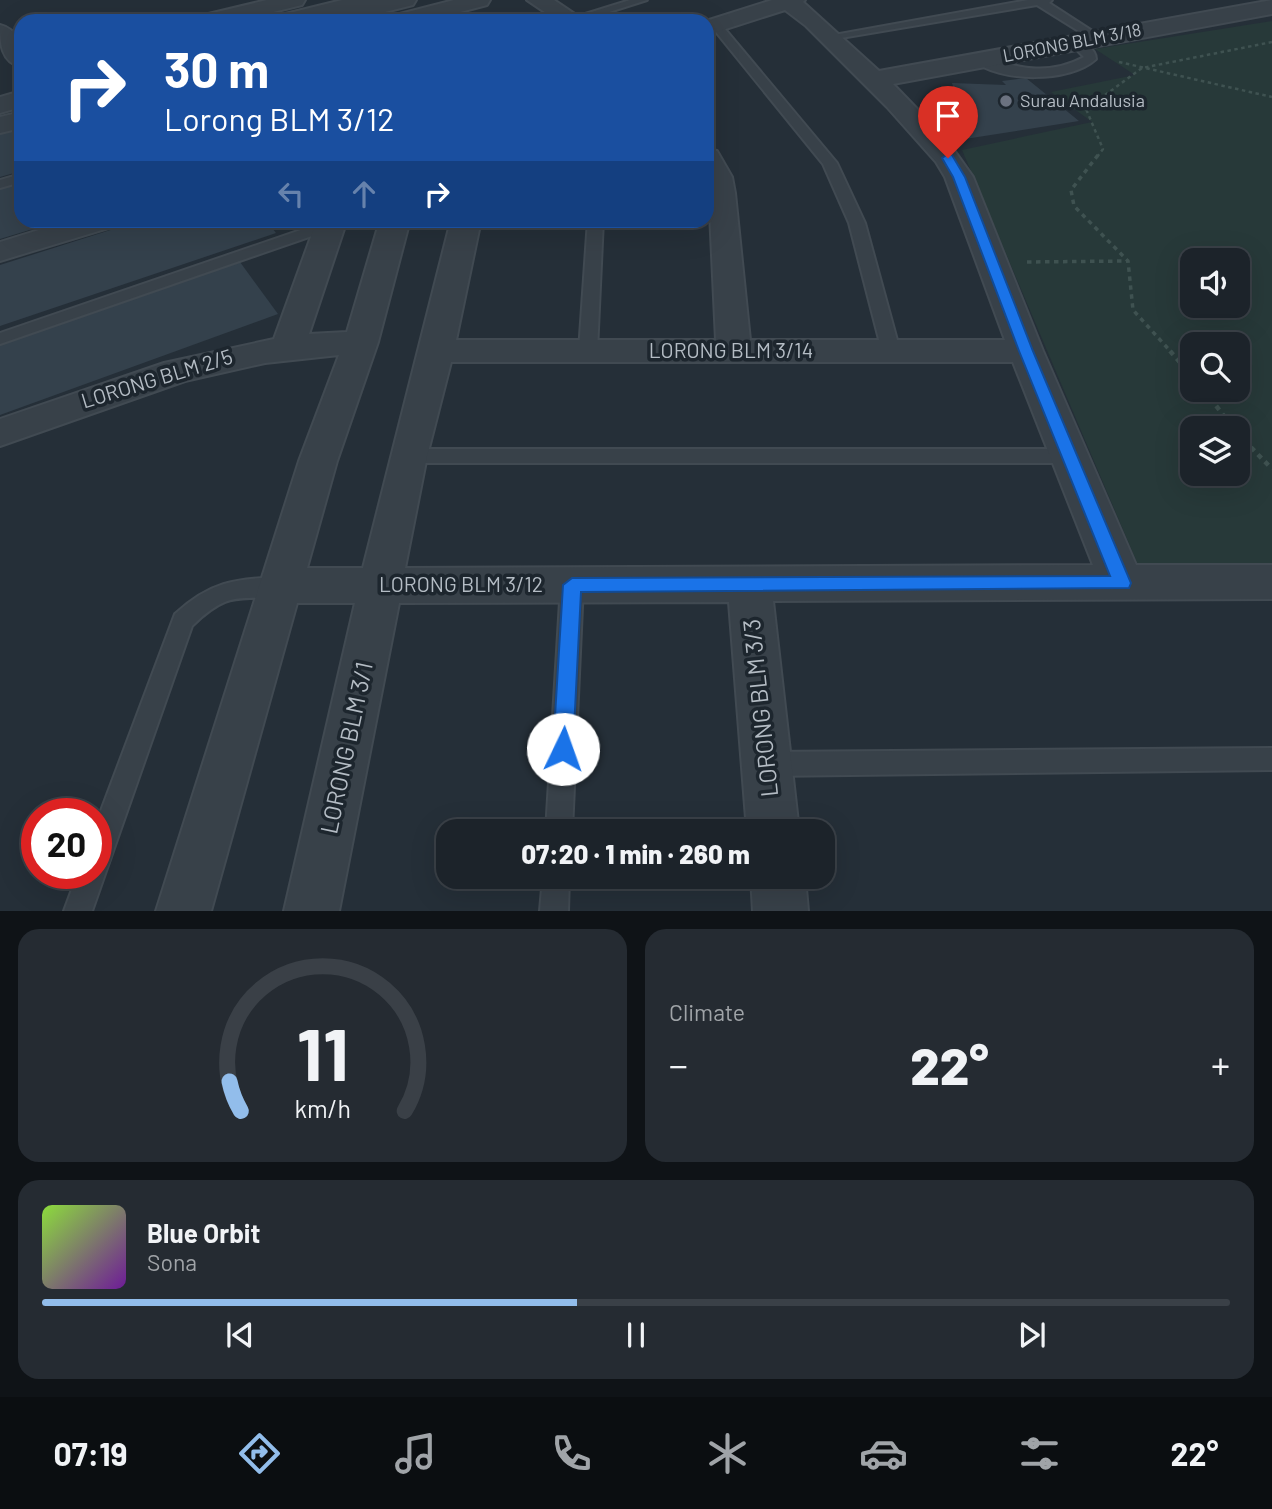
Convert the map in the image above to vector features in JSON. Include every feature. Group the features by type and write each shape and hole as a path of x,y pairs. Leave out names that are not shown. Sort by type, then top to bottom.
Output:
{"street":[{"path":"236,14 293,0"},
{"path":"313,14 368,0"},
{"path":"351,14 405,0"},
{"path":"448,14 479,0"},
{"path":"538,0 562,14"},
{"path":"714,26 791,1 923,127 948,158 959,177 1026,351 1122,583"},
{"name":"LORONG BLM 3/18","path":"873,80 1272,7"},
{"path":"0,32 14,52"},
{"path":"714,170 721,193 734,351"},
{"path":"0,253 79,228"},
{"path":"288,347 329,228"},
{"path":"183,911 318,461 361,342 394,228"},
{"name":"LORONG BLM 3/1","path":"311,911 408,456 464,228"},
{"name":"LORONG BLM 2/5","path":"0,433 153,376 205,361 288,347 361,342"},
{"name":"LORONG BLM 3/14","path":"436,351 1026,351"},
{"name":"LORONG BLM 3/12","path":"280,586 1272,582"},
{"name":"LORONG BLM 3/3","path":"749,584 772,819"},
{"path":"779,889 781,911"}],"lane":[{"path":"594,14 642,0"},
{"path":"830,37 1041,0 1086,40"},
{"path":"714,29 811,136 840,180 857,223 891,351"},
{"path":"0,339 317,228"},
{"path":"589,351 596,228"},
{"path":"408,456 1070,456"},
{"path":"560,819 572,585"},
{"path":"112,817 183,621 206,598 237,587 280,586"},
{"path":"767,764 1272,759"},
{"path":"78,911 86,889"},
{"path":"554,911 555,889"}],"path":[{"path":"1180,363 1133,310 1128,261 1074,206 1070,190 1103,149 1086,109 1142,68 1272,42"},
{"path":"1142,68 1272,97"},
{"path":"991,262 1128,261"},
{"path":"1213,402 1224,416"},
{"path":"1250,446 1272,469"}],"shaded area":[{"path":"1272,21 1272,565 1138,565 962,150 1092,122 1051,92 1135,75 1095,49"}],"building":[{"name":"Surau Andalusia","path":"1026,78 1079,121 965,139 946,120 962,118 952,83 1006,85 1002,81"},
{"path":"14,130 14,173 0,177 0,134"},
{"path":"14,185 14,228 36,228 0,239 0,189"},
{"path":"117,228 272,228 276,233 0,326 0,265"},
{"path":"240,262 278,314 0,415 0,343"}],"place":[{"name":"Surau Andalusia","path":"1006,101"}],"route":[{"path":"563,749 572,585 1122,583 1026,351 959,177 948,158"}]}
